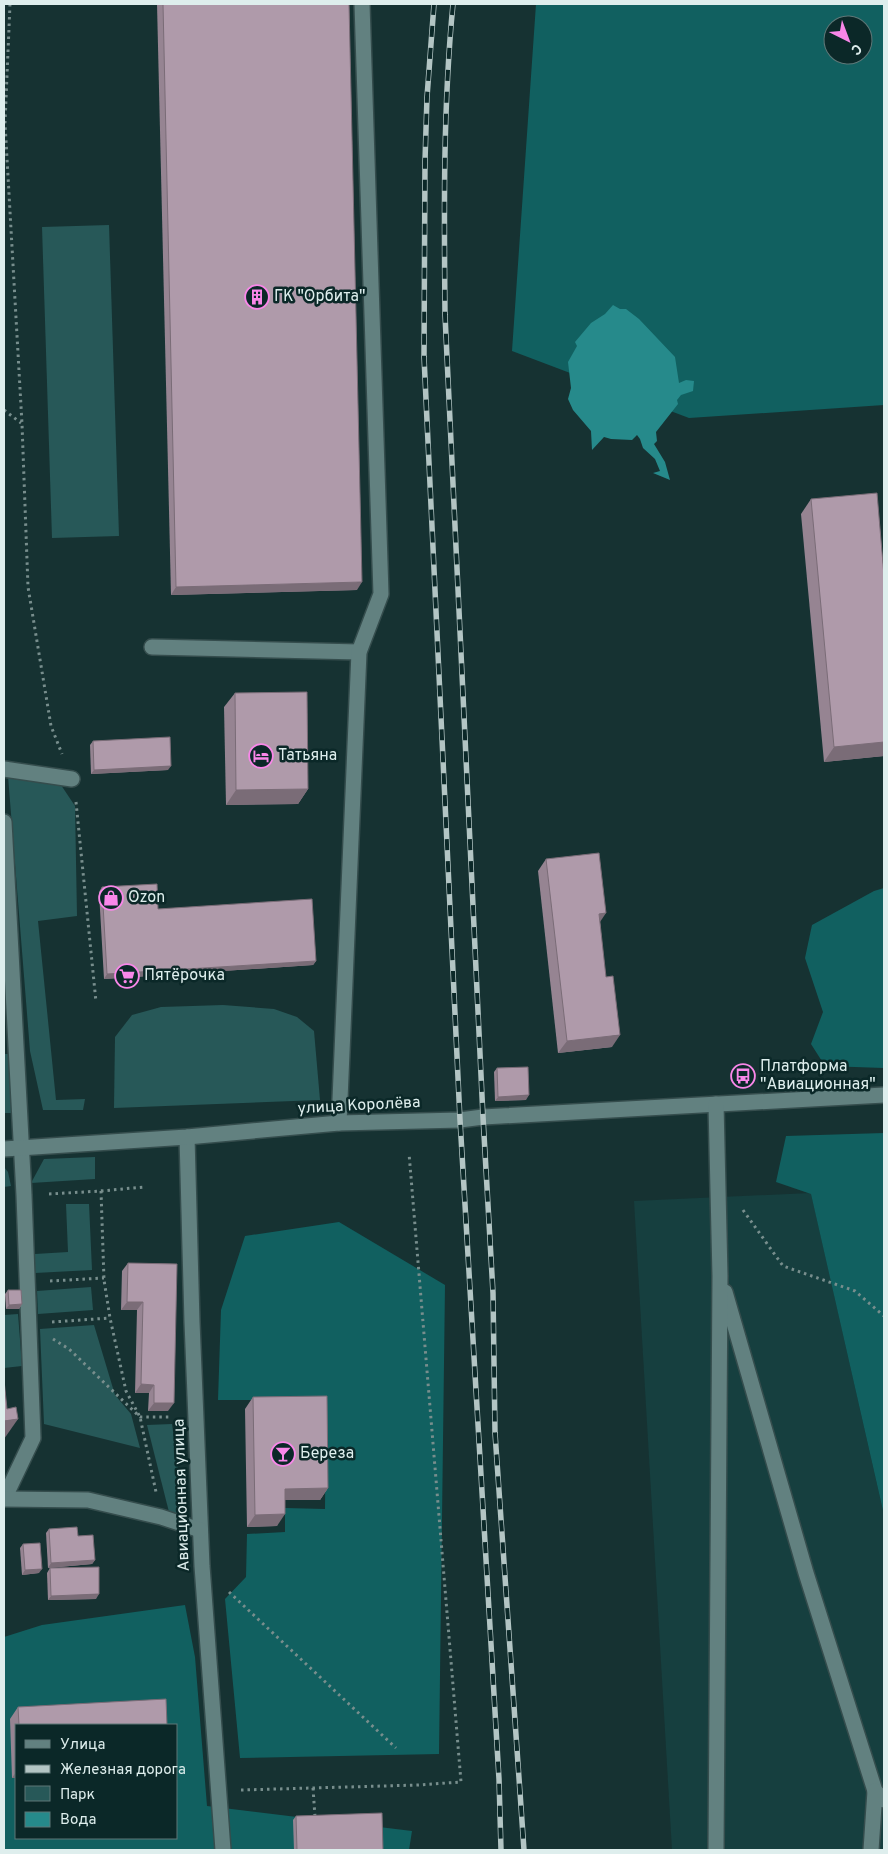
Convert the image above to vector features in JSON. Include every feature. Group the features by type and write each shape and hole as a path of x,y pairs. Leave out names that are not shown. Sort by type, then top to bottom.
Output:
{"street":[{"path":"339,1123 359,652 381,594 362,4"},
{"path":"152,647 359,652"},
{"path":"4,769 72,778"},
{"path":"4,822 9,1025 24,1195 32,1438 4,1499 88,1500 161,1517 200,1530"},
{"name":"улица Королёва","path":"4,1149 187,1137 339,1123 460,1120 483,1117 884,1096"},
{"path":"716,1104 720,1276 716,1850"},
{"name":"Авиационная улица","path":"187,1137 200,1530 223,1850"},
{"path":"720,1276 806,1573 880,1795 871,1850"}],"path":[{"path":"10,4 4,122 22,424 28,587 51,726 72,778 75,793 96,1002"},
{"path":"4,410 22,424"},
{"path":"218,1790 418,1785 461,1782 409,1153"},
{"path":"24,1195 144,1187"},
{"path":"101,1190 104,1278 110,1318 126,1391 140,1417 161,1517"},
{"path":"740,1205 783,1266 855,1291 884,1316"},
{"path":"27,1282 104,1278"},
{"path":"29,1324 110,1318"},
{"path":"29,1324 69,1349 140,1417 196,1417"},
{"path":"202,1566 396,1748"},
{"path":"313,1788 315,1820"}],"shaded area":[{"path":"536,4 884,4 884,405 689,418 512,351"},
{"path":"884,888 884,1068 825,1066 811,1044 823,1012 805,958 812,925 874,891"},
{"path":"884,1133 884,1515 811,1194 776,1182 786,1136"},
{"path":"811,1193 884,1515 884,1850 672,1850 634,1201"},
{"path":"339,1222 445,1285 439,1754 240,1758 225,1599 246,1577 247,1534 285,1532 285,1508 325,1509 326,1400 218,1400 221,1310 245,1236"},
{"path":"185,1605 195,1657 207,1806 412,1831 409,1850 4,1850 4,1637 42,1625"}],"green space":[{"path":"109,225 119,536 52,538 42,227"},
{"path":"8,776 59,782 75,806 77,916 38,921 56,1100 85,1099 83,1110 43,1110 30,1051"},
{"path":"223,1005 274,1009 297,1017 314,1031 320,1100 114,1108 115,1037 132,1015 161,1007"},
{"path":"4,1054 9,1054 12,1113 4,1113"},
{"path":"95,1157 95,1179 31,1183 44,1159"},
{"path":"4,1167 8,1172 11,1186 4,1187"},
{"path":"66,1204 89,1204 92,1270 35,1273 35,1254 68,1252"},
{"path":"91,1287 93,1310 38,1314 37,1291"},
{"path":"18,1314 22,1366 4,1368 4,1315"},
{"path":"94,1325 115,1395 131,1414 140,1448 44,1424 40,1329"},
{"path":"172,1424 184,1514 170,1516 147,1425"}],"water":[{"path":"613,305 620,309 626,309 639,319 675,357 679,383 686,380 694,381 693,391 681,395 677,400 678,404 656,432 657,441 654,444 665,462 670,480 653,473 660,471 655,459 643,448 637,435 632,440 604,437 592,450 591,431 573,410 568,399 571,388 568,362 577,346 575,342 591,323 605,314"}],"building":[{"name":"ГК \"Орбита\"","path":"163,4 349,4 362,582 176,587"},
{"path":"877,493 884,576 884,742 834,747 811,499"},
{"name":"Татьяна","path":"307,692 308,789 236,790 235,693"},
{"path":"170,737 171,766 94,770 93,741"},
{"path":"599,853 606,913 599,914 606,977 613,976 620,1035 567,1041 546,859"},
{"path":"157,884 158,909 312,899 316,961 107,974 102,887"},
{"path":"528,1067 529,1095 498,1097 497,1068"},
{"path":"128,1263 177,1264 174,1403 154,1403 154,1385 141,1384 143,1302 127,1302"},
{"path":"8,1290 21,1290 22,1304 9,1305"},
{"path":"4,1380 7,1409 16,1407 18,1419 4,1421"},
{"name":"Береза","path":"327,1396 328,1488 285,1489 285,1514 255,1515 253,1397"},
{"path":"77,1527 78,1536 93,1535 95,1560 51,1563 49,1529"},
{"path":"40,1543 42,1569 25,1570 23,1544"},
{"path":"99,1567 99,1594 51,1596 50,1568"},
{"path":"166,1699 167,1724 19,1724 18,1707"},
{"path":"382,1813 383,1850 297,1850 296,1816"}],"railway":[{"path":"434,4 427,97 425,161 424,357 460,1120 499,1779 501,1850"},
{"path":"453,4 447,81 444,198 445,315 493,1293 495,1433 524,1850"}],"place":[{"name":"ГК \"Орбита\"","path":"257,297"},
{"name":"Татьяна","path":"261,756"},
{"name":"Ozon","path":"111,898"},
{"name":"Пятёрочка","path":"127,976"},
{"name":"Платформа \"Авиационная\"","path":"743,1076"},
{"name":"Береза","path":"283,1454"}]}
